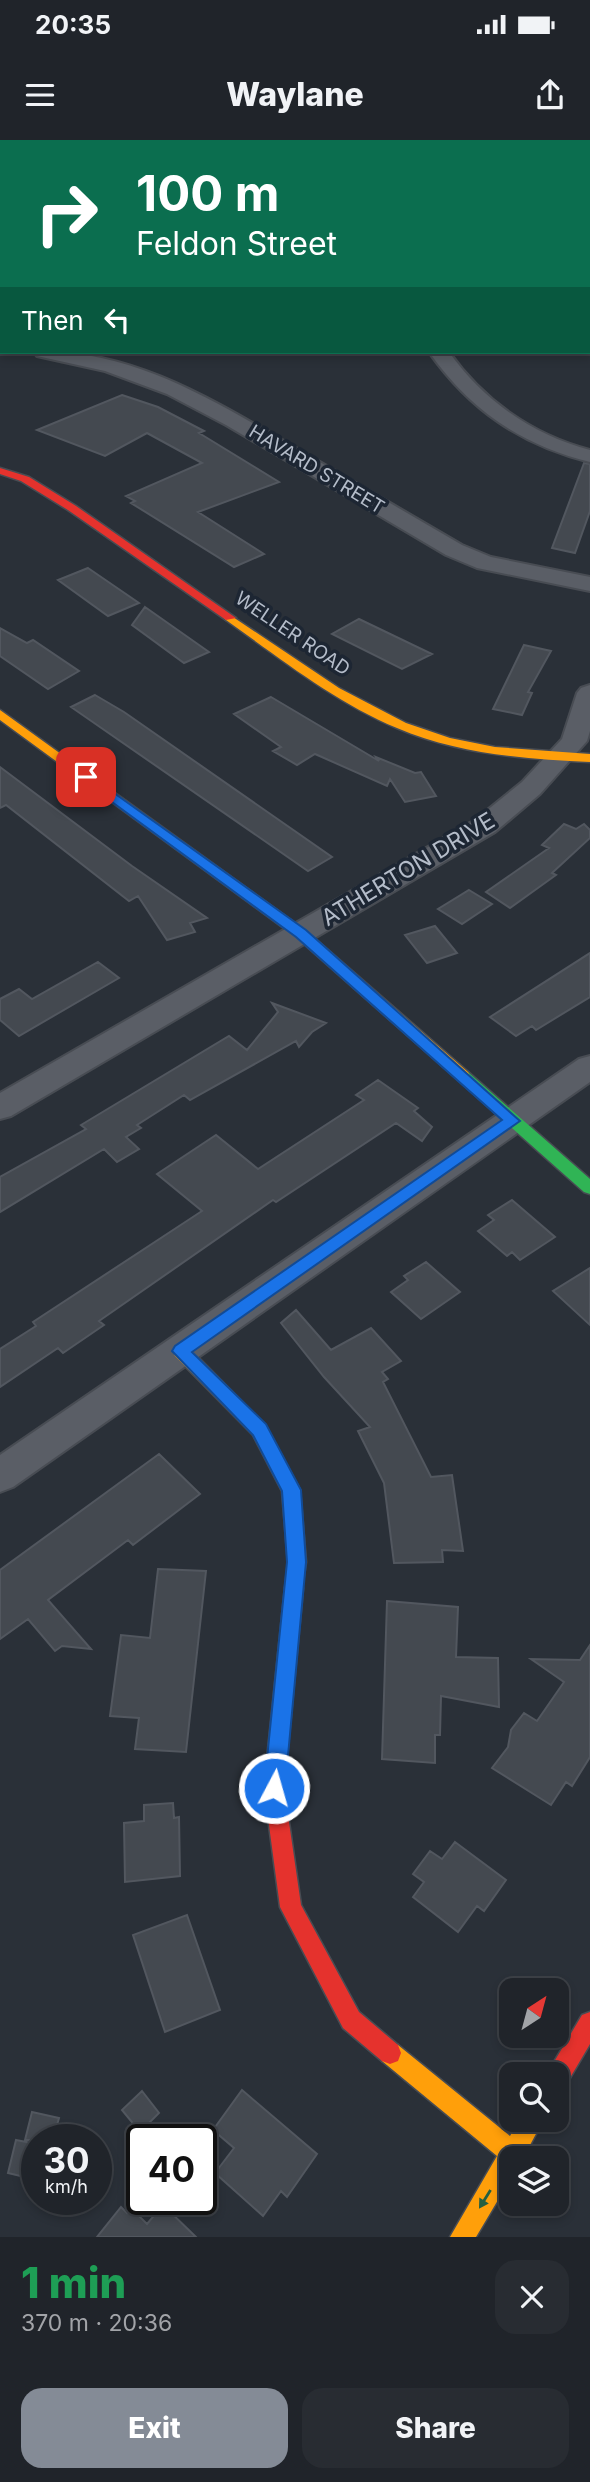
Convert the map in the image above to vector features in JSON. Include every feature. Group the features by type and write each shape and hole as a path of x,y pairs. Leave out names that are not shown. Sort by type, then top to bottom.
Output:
{"street":[{"name":"HAVARD STREET","path":"69,354 106,357 198,398 454,550 485,562 590,584"},
{"path":"441,354 493,411 524,433 568,452 590,456"},
{"name":"WELLER ROAD","path":"0,471 25,479 72,508 322,681 402,726 479,748 525,757 590,758"},
{"name":"ATHERTON DRIVE","path":"0,1108 485,826 531,789 574,741 590,692"},
{"path":"0,714 301,934 590,1188"},
{"path":"0,1476 590,1067"},
{"path":"181,1351 259,1430 291,1490 297,1562 274,1788 291,1907 352,2020 503,2146"},
{"path":"567,2062 590,2023"},
{"path":"461,2237 499,2176"}],"building":[{"path":"122,395 158,407 204,431 199,433 279,482 198,512 264,554 234,567 131,503 135,501 126,496 202,463 147,433 105,456 37,430"},
{"path":"584,463 590,464 590,511 575,553 552,548"},
{"path":"88,568 139,603 108,616 58,580"},
{"path":"145,607 209,652 184,663 132,625"},
{"path":"359,619 432,654 402,669 332,634"},
{"path":"0,628 27,643 33,640 79,671 48,689 0,656"},
{"path":"524,645 551,651 528,692 532,693 522,715 493,709"},
{"path":"95,695 124,712 332,857 308,871 71,707"},
{"path":"271,697 379,761 376,757 415,773 421,772 436,796 405,802 390,779 387,786 315,754 297,765 273,751 281,747 234,714"},
{"path":"0,767 132,866 207,918 190,923 195,932 167,940 138,896 129,901 6,805 0,808"},
{"path":"564,824 576,829 584,824 590,830 590,838 552,873 556,875 510,908 486,892 549,848 542,845"},
{"path":"469,890 492,904 462,924 438,909"},
{"path":"435,926 457,953 427,963 405,935"},
{"path":"590,953 590,997 536,1030 532,1026 516,1036 490,1017"},
{"path":"98,962 119,978 19,1036 0,1020 0,999 19,989 32,999"},
{"path":"272,1003 326,1023 312,1032 299,1047 296,1041 190,1100 184,1095 137,1125 141,1128 126,1137 139,1149 117,1162 104,1149 0,1212 0,1177 86,1129 81,1125 229,1036 247,1050 278,1012"},
{"path":"378,1080 418,1108 414,1111 432,1127 422,1141 396,1123 276,1202 273,1200 99,1321 104,1325 63,1353 58,1348 0,1387 0,1349 36,1326 33,1322 202,1211 157,1174 216,1135 258,1169 364,1100 356,1095"},
{"path":"512,1200 555,1237 520,1260 512,1252 507,1256 478,1231 494,1220 488,1215"},
{"path":"426,1262 460,1292 421,1319 391,1292 408,1280 404,1276"},
{"path":"590,1268 590,1325 553,1291"},
{"path":"296,1310 331,1350 371,1328 401,1361 382,1372 388,1379 383,1382 431,1477 452,1475 463,1551 442,1550 443,1562 394,1563 384,1483 358,1431 370,1427 324,1377 281,1323"},
{"path":"159,1454 200,1494 133,1545 128,1540 48,1600 91,1649 62,1646 55,1651 28,1619 0,1639 0,1570"},
{"path":"158,1569 206,1571 186,1752 135,1749 139,1718 110,1716 121,1635 150,1638"},
{"path":"387,1601 458,1607 456,1657 498,1658 499,1707 441,1696 440,1735 435,1735 435,1763 382,1759"},
{"path":"590,1645 590,1757 572,1786 566,1782 551,1805 492,1768 508,1747 511,1730 524,1713 537,1721 564,1682 531,1659 580,1660"},
{"path":"173,1803 174,1818 179,1817 180,1876 125,1882 124,1823 144,1821 144,1805"},
{"path":"455,1842 506,1880 484,1911 477,1906 458,1932 413,1897 424,1882 413,1874 430,1851 442,1859"},
{"path":"187,1915 220,2010 165,2032 133,1935"},
{"path":"242,2090 317,2154 287,2197 281,2191 263,2216 217,2175 217,2170 234,2148 217,2133 217,2124"},
{"path":"142,2091 159,2113 148,2124 133,2124 122,2110"},
{"path":"32,2112 59,2118 57,2124 29,2124"},
{"path":"16,2140 21,2141 21,2176 8,2173"},
{"path":"121,2207 126,2215 138,2215 147,2224 155,2215 173,2215 196,2237 97,2237"}],"traffic: fast":[{"path":"463,1076 590,1188"}],"traffic: slow":[{"path":"230,618 335,690 402,726 471,747 542,756 590,758"},
{"path":"0,714 301,934 463,1076"},
{"path":"181,1351 259,1430 291,1490 297,1562 294,1588"},
{"path":"390,2053 503,2146"},
{"path":"462,2237 525,2132"}],"traffic: jam":[{"path":"0,471 25,479 72,508 230,618"},
{"path":"294,1588 274,1788 291,1907 351,2020 390,2053"},
{"path":"567,2062 590,2023"}],"route":[{"path":"86,777 301,934 512,1121 181,1351 259,1430 291,1490 297,1562 274,1788"}]}
